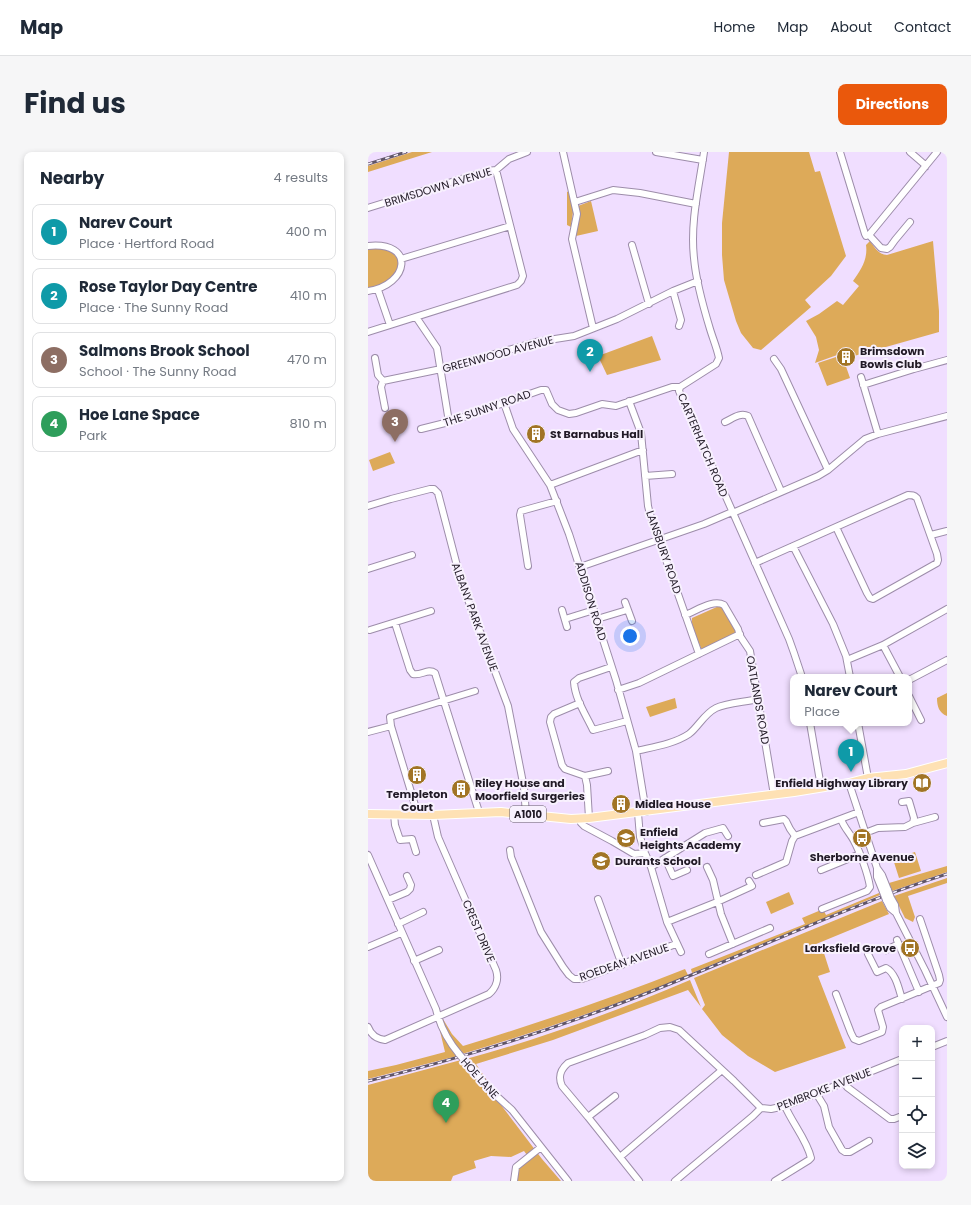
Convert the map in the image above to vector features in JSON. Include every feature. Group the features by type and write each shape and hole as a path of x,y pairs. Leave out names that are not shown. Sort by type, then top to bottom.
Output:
{"main road":[{"name":"A1010","path":"368,814 433,815 501,812 580,819 774,795 849,783 868,778 906,774 947,763"}],"street":[{"name":"BRIMSDOWN AVENUE","path":"368,208 487,171 496,170 509,159 527,152"},
{"path":"563,152 577,214 572,239 593,328"},
{"path":"656,152 703,160"},
{"name":"CARTERHATCH ROAD","path":"704,152 696,204 693,237 694,258 706,314 719,355 719,360 716,364 680,387 679,391 789,639 801,674"},
{"path":"840,152 866,236 869,235 881,248 887,249 910,222"},
{"path":"910,152 924,164 925,167"},
{"path":"869,235 937,152"},
{"path":"368,332 517,285 521,281 523,276 496,170"},
{"path":"575,202 613,190 640,193 696,204"},
{"path":"401,259 510,226"},
{"path":"632,245 649,304"},
{"path":"368,246 387,247 398,253 401,259 401,269 398,275 378,290 368,291"},
{"name":"GREENWOOD AVENUE","path":"383,381 440,369 536,342 574,336 617,319 673,291 698,281"},
{"path":"378,290 390,325"},
{"path":"673,291 681,320 679,326"},
{"path":"416,317 437,348 449,422"},
{"path":"375,358 378,375 383,381 381,388 385,408"},
{"path":"774,359 781,369 828,470"},
{"path":"863,386 947,360"},
{"path":"861,377 878,434"},
{"name":"THE SUNNY ROAD","path":"421,429 449,422 541,390 546,390 552,404 558,410 570,414 602,404 616,406 672,387 680,387"},
{"name":"LANSBURY ROAD","path":"629,402 641,434 648,506 699,654"},
{"name":"ADDISON ROAD","path":"504,403 513,429 550,485 557,501 597,619 636,751 642,812 640,837 651,867 667,922 681,952"},
{"path":"725,422 743,414 748,416 781,491"},
{"path":"580,567 704,524 818,476 828,470 865,439 878,434 947,416"},
{"path":"550,485 643,450"},
{"path":"646,476 672,474"},
{"name":"ALBANY PARK AVENUE","path":"368,506 430,489 434,489 438,492 461,581 508,706 524,788 526,814"},
{"path":"755,563 836,527 912,495 917,498 931,535 937,554 938,563 872,599 867,593 836,527"},
{"path":"528,566 520,515 521,511 557,501"},
{"path":"931,535 947,531"},
{"path":"793,546 833,624 847,660 849,674"},
{"path":"368,569 412,555"},
{"path":"625,602 632,621"},
{"name":"OATLANDS ROAD","path":"685,615 719,602 724,605 750,651 774,795"},
{"path":"847,660 882,645 947,609"},
{"path":"562,610 567,627"},
{"path":"565,618 594,610"},
{"path":"597,619 628,610"},
{"path":"370,630 431,611"},
{"path":"395,623 410,670 413,674 416,675 430,671 436,673 479,812"},
{"path":"618,690 639,683 740,634"},
{"path":"882,645 898,674"},
{"path":"912,678 947,660"},
{"path":"611,666 579,678 574,682 575,689 580,703 594,730 627,721"},
{"path":"418,815 390,717 475,691"},
{"path":"636,751 680,739 688,734 715,708 758,699"},
{"path":"912,702 921,720"},
{"path":"580,703 554,714 551,717 550,722 562,765 565,769 585,776 608,771"},
{"path":"368,732 392,726"},
{"path":"811,726 821,787"},
{"path":"859,726 868,778"},
{"path":"585,776 590,818"},
{"path":"849,783 877,868 878,877 889,899 890,908 896,913 947,1017"},
{"path":"902,802 909,801 914,818 913,823"},
{"path":"756,875 787,863 792,841 795,836 859,812"},
{"path":"394,814 395,825 400,840 412,839 416,852"},
{"name":"CREST DRIVE","path":"368,1027 375,1038 385,1040 489,994 496,986 496,970 438,838 433,815"},
{"path":"865,833 878,828 905,827 913,823 935,817"},
{"path":"580,819 584,826 634,854 645,853"},
{"path":"762,823 784,819 795,836"},
{"path":"822,910 867,891 870,887 860,854 841,819"},
{"path":"651,867 705,834 723,828 728,836"},
{"name":"ROEDEAN AVENUE","path":"510,850 511,857 541,932 569,975 574,979 582,979 676,944"},
{"path":"821,870 860,854"},
{"name":"HOE LANE","path":"368,855 448,1039 490,1090 512,1110 568,1181"},
{"path":"665,858 673,876 687,870"},
{"path":"707,866 713,880 717,902 733,944"},
{"path":"388,900 407,892 410,889 411,885 407,876"},
{"path":"667,922 752,886 750,880"},
{"path":"598,899 622,965"},
{"path":"398,924 423,912"},
{"path":"836,994 854,1040 859,1041 882,1032 883,1027 878,1010 881,1007 939,983 940,980 920,919"},
{"path":"709,954 770,928"},
{"path":"368,947 401,933"},
{"path":"886,950 898,942 919,992"},
{"path":"414,961 439,950"},
{"path":"868,954 876,974 886,968 890,970 894,976 902,999"},
{"path":"639,1181 562,1086 560,1076 562,1068 568,1063 646,1035 660,1028 670,1027 679,1030 761,1108"},
{"path":"935,1046 947,1041"},
{"name":"PEMBROKE AVENUE","path":"675,1181 761,1108 771,1109 785,1106 899,1062"},
{"path":"620,1157 722,1070"},
{"path":"845,1082 847,1087 890,1119 899,1117"},
{"path":"816,1093 824,1106 829,1127 842,1150 845,1152 850,1152 869,1141"},
{"path":"588,1117 615,1096"},
{"path":"775,1181 810,1158 808,1150 785,1106"},
{"path":"514,1181 516,1167 542,1147"}],"shaded area":[{"path":"412,152 432,152 368,172 368,166"},
{"path":"729,152 809,152 815,172 820,171 846,256 831,276 805,300 811,307 761,350 753,348 741,333 724,280 722,223"},
{"path":"569,191 573,212 571,227 567,225 567,192"},
{"path":"591,201 598,231 576,236 578,206"},
{"path":"870,241 879,252 887,255 933,241 939,311 939,332 854,356 851,350 815,363 819,350 816,337 806,321 837,301 843,305 859,286 853,281 863,264 866,255 866,245"},
{"path":"380,248 395,255 399,260 399,267 390,281 368,290 368,249"},
{"path":"652,336 661,360 607,375 598,356"},
{"path":"842,355 850,378 827,386 818,363"},
{"path":"390,452 395,463 373,471 369,460"},
{"path":"719,606 723,607 737,631 736,634 704,650 701,648 692,626 692,618"},
{"path":"947,693 947,716 939,709 937,698"},
{"path":"675,698 677,708 650,717 646,707"},
{"path":"915,852 921,871 899,878 893,859"},
{"path":"947,866 947,872 892,891 889,883"},
{"path":"947,878 947,883 908,896 915,917 913,922 905,918 894,896"},
{"path":"789,892 794,904 771,914 766,902"},
{"path":"879,893 880,895 692,973 691,969 805,924 802,918 821,910 824,911 826,915"},
{"path":"882,901 889,914 804,949 806,952 822,947 830,972 818,976 846,1048 775,1072 748,1056 722,1035 702,1009 705,1005 694,978"},
{"path":"685,969 688,975 604,1008 462,1054 450,1037 442,1021 443,1019 452,1034 463,1046 575,1010"},
{"path":"690,980 701,1007 688,990 553,1040 476,1064 490,1085 466,1059 580,1023"},
{"path":"439,1027 448,1044 457,1056 368,1079 368,1071 445,1052"},
{"path":"461,1060 501,1105 542,1159 561,1181 516,1181 517,1168 527,1155 524,1151 511,1157 491,1156 474,1161 476,1168 453,1176 451,1181 368,1181 368,1085"}],"railway":[{"path":"368,164 406,152"},
{"path":"368,1081 470,1054 571,1021 676,982 829,917 907,887 947,874"}],"place":[{"name":"Brimsdown Bowls Club","path":"846,357"},
{"name":"Rose Taylor Day Centre","path":"590,372"},
{"name":"St Barnabus Hall","path":"536,434"},
{"name":"Salmons Brook School","path":"395,442"},
{"name":"Narev Court","path":"851,772"},
{"name":"Templeton Court","path":"417,775"},
{"name":"Enfield Highway Library","path":"922,783"},
{"name":"Riley House and Moorfield Surgeries","path":"461,789"},
{"name":"Midlea House","path":"621,804"},
{"name":"Enfield Heights Academy","path":"626,838"},
{"name":"Sherborne Avenue","path":"862,838"},
{"name":"Durants School","path":"601,861"},
{"name":"Larksfield Grove","path":"910,948"},
{"name":"Hoe Lane Space","path":"446,1123"}]}
